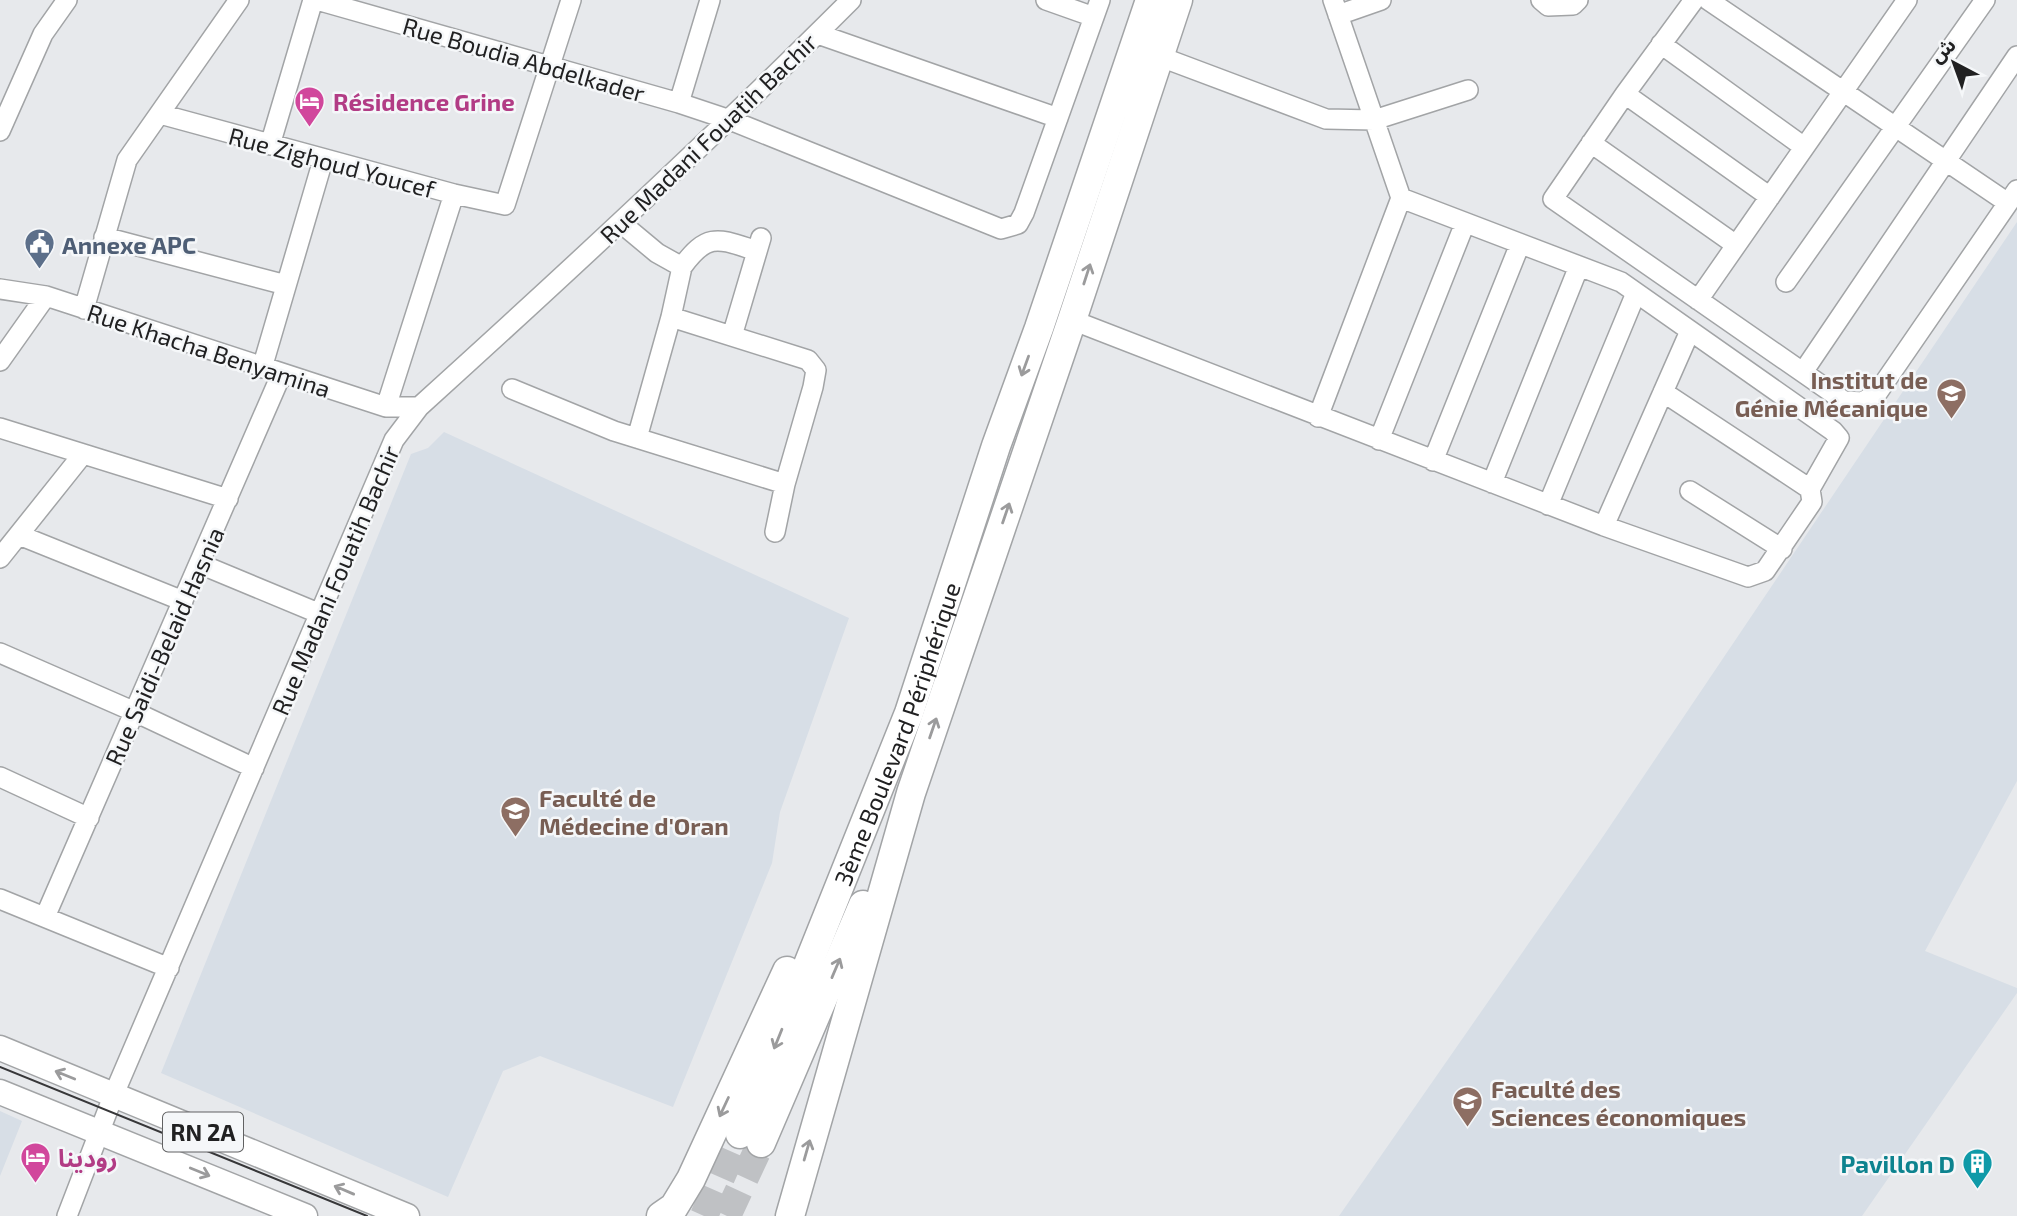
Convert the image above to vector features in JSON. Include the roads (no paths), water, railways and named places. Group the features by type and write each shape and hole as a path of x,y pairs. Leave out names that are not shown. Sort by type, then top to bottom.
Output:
{"highway":[{"name":"3ème Boulevard Périphérique","path":"1039,328 1047,275 1062,215 1130,0"},
{"name":"3ème Boulevard Périphérique","path":"911,793 750,1139 909,713 996,446 1039,328 1150,0"},
{"path":"790,1216 911,793 1178,0"},
{"path":"1099,238 1169,60 1189,0"},
{"path":"661,1216 674,1207 691,1179 868,792 909,713"}],"main road":[{"name":"RN 2A","path":"0,1048 107,1113 305,1216"},
{"name":"RN 2A","path":"0,1092 107,1113 407,1216"}],"street":[{"path":"0,131 43,34 67,0"},
{"path":"84,309 127,160 239,0"},
{"path":"270,145 315,0"},
{"name":"Rue Boudia Abdelkader","path":"315,0 679,103 730,120 1000,229 1012,227 1022,219 1097,9"},
{"path":"549,66 571,0"},
{"path":"679,103 710,0"},
{"name":"Rue Madani Fouatih Bachir","path":"67,1216 107,1113 394,440 419,407 621,223 852,0"},
{"path":"1046,0 1097,9"},
{"path":"1318,417 1401,198 1336,8 1381,0"},
{"path":"1541,0 1548,6 1573,5 1578,0"},
{"path":"1694,0 1553,199 1844,401 1863,402 1878,392 2012,196 1946,161 1709,0"},
{"path":"1698,300 1907,0"},
{"path":"1786,282 1985,0"},
{"path":"818,34 1058,118"},
{"path":"1661,44 1804,147"},
{"path":"1803,372 2017,56"},
{"path":"1169,60 1326,120 1374,120 1468,90"},
{"name":"Rue Zighoud Youcef","path":"160,114 323,160 505,205 549,66"},
{"path":"1625,94 1770,197"},
{"path":"1591,143 1736,245"},
{"path":"262,368 323,160"},
{"path":"386,407 454,194"},
{"path":"1072,320 1604,526 1748,577 1765,571 1812,502 1810,489 1839,438 1833,431 1621,282 1401,198"},
{"path":"621,223 657,253 682,267"},
{"path":"1379,440 1465,223"},
{"path":"104,237 286,285"},
{"path":"637,438 682,267 694,250 705,243 720,240 759,245 732,336"},
{"path":"1433,461 1520,244"},
{"path":"1492,483 1579,266"},
{"name":"Rue Khacha Benyamina","path":"0,289 46,296 281,375 386,407 419,407"},
{"path":"1548,505 1636,293"},
{"path":"0,361 46,296"},
{"path":"671,317 808,360 816,370 775,532"},
{"path":"1604,526 1689,331"},
{"name":"Rue Saidi-Belaid Hasnia","path":"45,917 281,375"},
{"path":"512,389 614,431 785,484"},
{"path":"1663,392 1810,489"},
{"path":"0,428 228,499"},
{"path":"0,558 83,454"},
{"path":"1690,491 1782,549"},
{"path":"19,535 183,601"},
{"path":"200,564 318,613"},
{"path":"0,653 254,768"},
{"path":"0,777 89,818"},
{"path":"0,899 169,968"}],"tunnel":[{"path":"704,1216 740,1134"},
{"path":"727,1216 761,1143"}],"tram line":[{"path":"0,1067 367,1216"}],"place":[{"name":"Résidence Grine","path":"310,128"},
{"name":"Annexe APC","path":"39,271"},
{"name":"Institut de Génie Mécanique","path":"1951,420"},
{"name":"Faculté de Médecine d'Oran","path":"516,838"},
{"name":"Faculté des Sciences économiques","path":"1468,1129"},
{"name":"رودينا","path":"35,1184"},
{"name":"Pavillon D","path":"1978,1190"}]}
